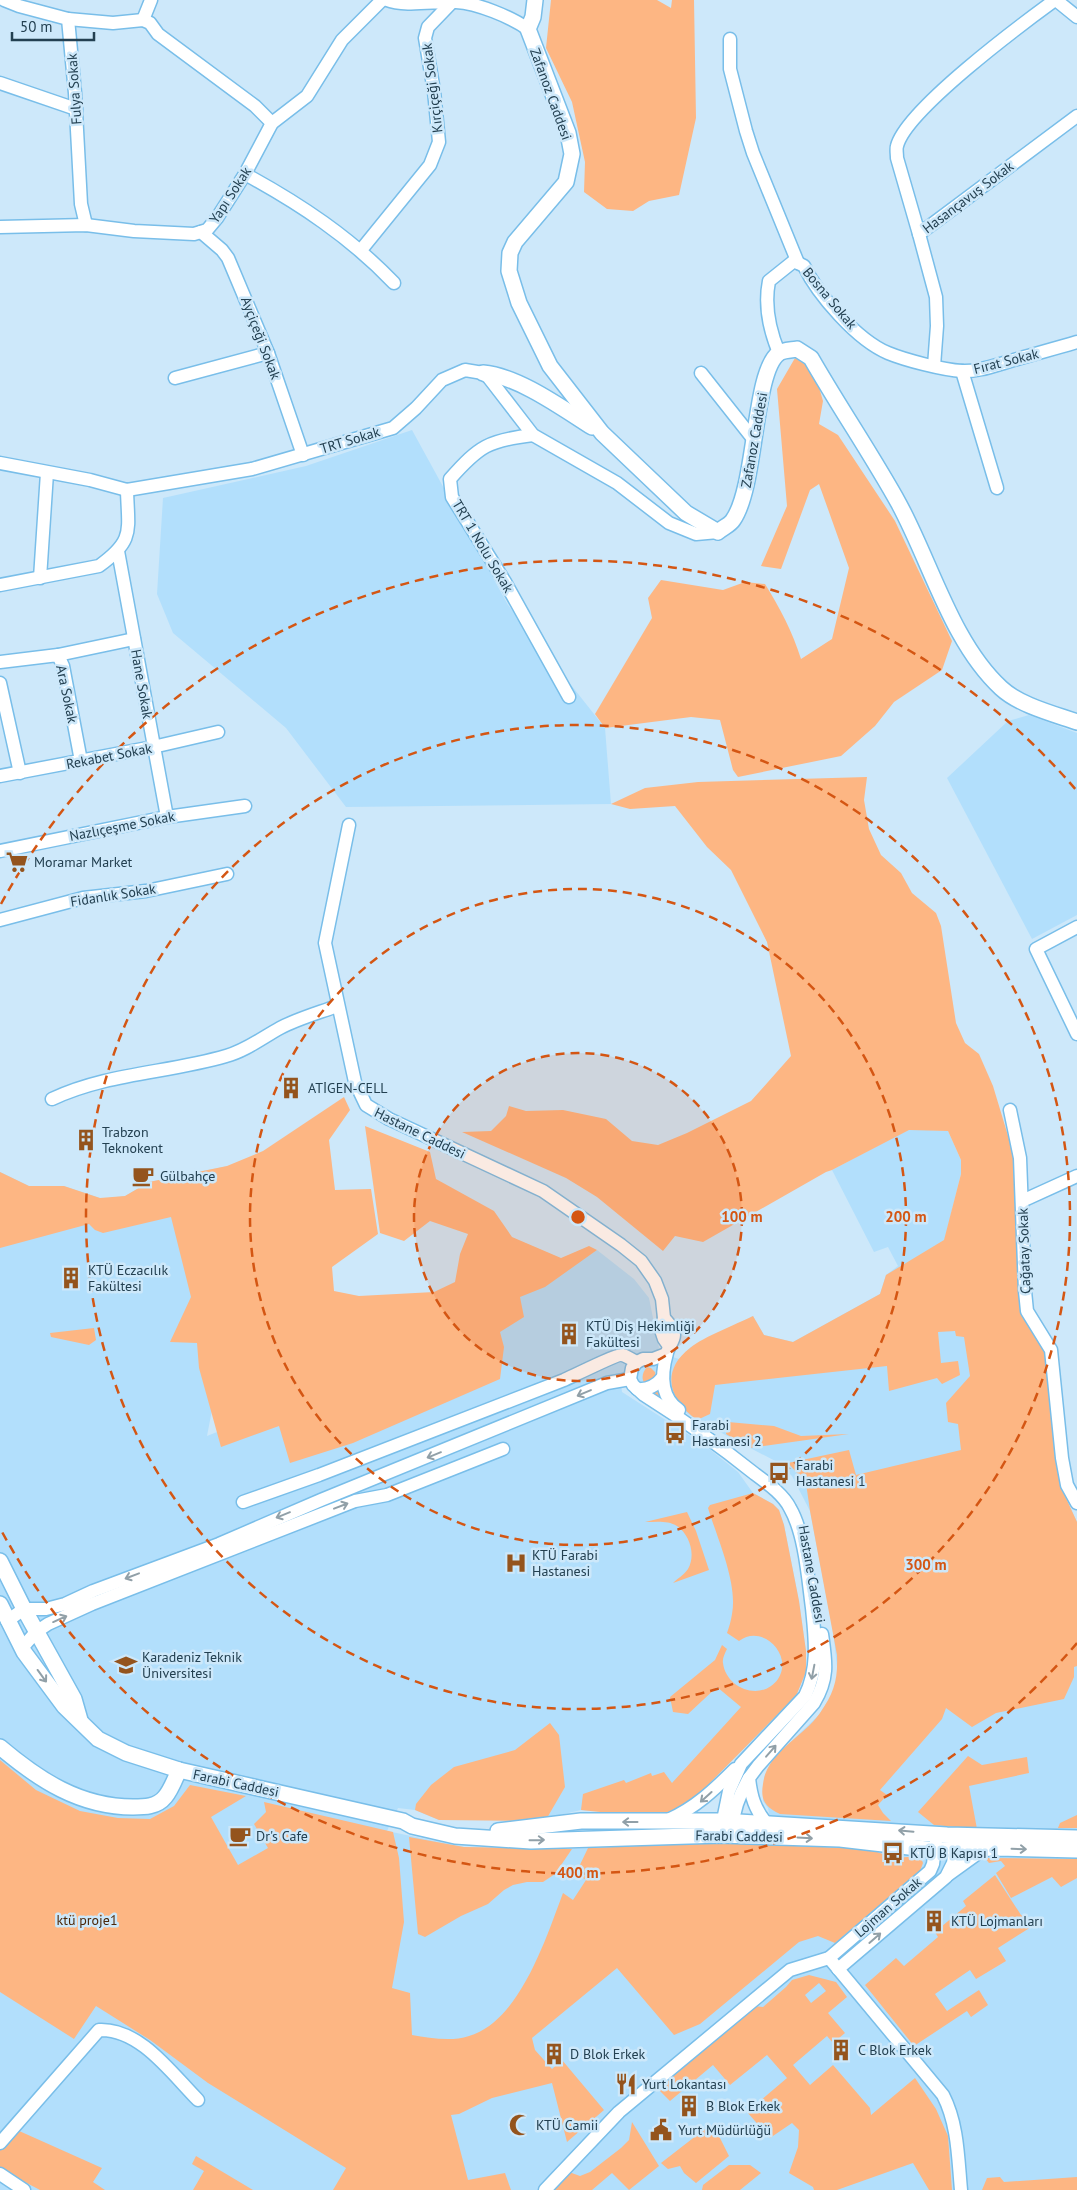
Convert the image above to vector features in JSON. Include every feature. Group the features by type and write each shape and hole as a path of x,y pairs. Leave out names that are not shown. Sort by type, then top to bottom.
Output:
{"street":[{"path":"4,0 19,6 68,18 113,23 143,20 150,23 158,34 255,106 272,123"},
{"path":"143,20 152,0"},
{"name":"Yapı Sokak","path":"0,227 86,225 134,231 194,234 207,230 217,218 245,174 272,123 307,96 342,40 382,0"},
{"path":"387,0 397,2 454,1 501,14 528,29"},
{"name":"Zafanoz Caddesi","path":"535,0 533,17 528,29 568,133 572,154 566,182 515,242 510,253 509,271 519,303 550,366 602,434 686,513 718,532 732,521 745,494 763,388 771,363 779,353"},
{"path":"919,234 896,146 909,126 922,110 987,52 1055,0 1077,17"},
{"name":"Kırçiçeği Sokak","path":"361,250 430,165 437,152 434,92 425,38 428,27 434,19 454,1"},
{"name":"Fulya Sokak","path":"68,18 76,109 81,204 86,225"},
{"path":"730,38 730,69 746,131 753,153 798,263"},
{"path":"0,83 76,109"},
{"name":"Hasançavuş Sokak","path":"934,366 937,326 936,297 919,234 1077,116"},
{"path":"245,174 315,216 361,250 394,283"},
{"name":"Ayçiçeği Sokak","path":"201,232 222,250 228,258 268,353 302,455"},
{"name":"Bosna Sokak","path":"779,353 771,332 766,299 769,281 794,261 804,266 816,286 866,340 887,352 934,366"},
{"name":"Fırat Sokak","path":"934,366 962,371 980,370 1077,342"},
{"path":"779,353 797,348 811,358 899,504 960,633 979,666 1003,690 1034,707 1077,722"},
{"path":"175,378 268,353"},
{"name":"TRT Sokak","path":"0,464 90,480 127,490 252,469 393,428 416,408 442,380 465,370 483,373"},
{"path":"962,371 997,488"},
{"path":"483,373 501,376 552,402 602,434"},
{"path":"483,373 489,378 533,435 617,483 669,523 696,534 718,532"},
{"path":"701,373 754,440"},
{"name":"TRT 1 Nolu Sokak","path":"533,435 505,438 479,448 450,479 452,496 505,582 569,697"},
{"path":"40,578 47,473"},
{"path":"0,585 99,566 118,551 128,534 127,490"},
{"name":"Hane Sokak","path":"118,551 167,817"},
{"path":"58,655 134,639"},
{"name":"Ara Sokak","path":"0,662 58,655 63,666 81,761"},
{"path":"0,683 20,773"},
{"name":"Rekabet Sokak","path":"0,776 154,747 218,732"},
{"name":"Nazlıçeşme Sokak","path":"0,851 167,817 245,806"},
{"name":"Hastane Caddesi","path":"348,825 324,943 355,1082 366,1105 389,1119 542,1191 622,1245 641,1261 655,1281 662,1299 664,1318 661,1330 668,1350 663,1373 666,1396 669,1402 748,1457 794,1498 806,1530 824,1650 826,1679 814,1703 749,1778 740,1792 727,1828"},
{"name":"Fidanlık Sokak","path":"0,920 83,898 146,891 227,874"},
{"path":"1077,927 1036,949 1077,1034"},
{"path":"52,1099 77,1087 100,1081 227,1056 254,1044 282,1027 337,1006"},
{"name":"Çağatay Sokak","path":"1010,1110 1020,1158 1027,1311 1051,1350 1062,1458 1067,1485 1077,1503"},
{"path":"1022,1201 1077,1176"},
{"path":"634,1384 632,1368 637,1362 643,1359 653,1359 668,1350"},
{"path":"243,1502 319,1475 564,1380 602,1364 613,1357 621,1355 637,1362"},
{"path":"7,1621 24,1610 46,1609 66,1604 94,1591 219,1544 607,1383 634,1384 644,1390 656,1386 663,1373 658,1362 653,1359"},
{"name":"Hastane Caddesi","path":"634,1384 763,1480 786,1503 797,1525 804,1553 816,1642 813,1676 805,1696 741,1764 703,1800 686,1812 665,1822"},
{"path":"22,1648 36,1632 48,1624 131,1589 355,1501 387,1496 503,1449"},
{"name":"Farabi Caddesi","path":"0,1561 24,1610 74,1699 80,1720"},
{"name":"Farabi Caddesi","path":"0,1604 22,1648 64,1706 98,1739 126,1753 179,1770 403,1821 412,1826 454,1836 531,1841 559,1840 727,1828 766,1823 956,1835 1077,1838"},
{"path":"0,1748 53,1786 98,1804 118,1807 153,1806 165,1797 179,1770"},
{"name":"Hastane Caddesi","path":"727,1828 729,1791 741,1764"},
{"path":"749,1778 756,1810 766,1823"},
{"name":"Farabi Caddesi","path":"403,1821 413,1818 453,1827 491,1831 560,1823 665,1822 934,1850 955,1851 984,1848 1077,1850"},
{"path":"581,1822 582,1838"},
{"path":"559,1840 560,1823"},
{"name":"Lojman Sokak","path":"829,1958 930,1871 933,1864 937,1834"},
{"name":"Lojman Sokak","path":"946,1877 953,1863 956,1835"},
{"name":"Lojman Sokak","path":"838,1970 946,1877 984,1848"},
{"path":"545,2190 619,2112 790,1970 829,1958 943,2095 949,2107 954,2128 961,2190"},
{"path":"0,2143 99,2030 113,2030 143,2046 198,2100"},
{"path":"0,2174 24,2190"}],"shaded area":[{"path":"412,430 508,605 605,728 611,804 346,807 286,728 173,633 157,594 163,498 306,466"},
{"path":"1029,715 1077,733 1077,915 1032,939 947,778 1008,721"},
{"name":"Karadeniz Teknik Üniversitesi","path":"909,1129 948,1131 961,1160 961,1174 945,1238 1015,1159 1014,1186 1020,1265 1018,1289 1021,1310 1055,1452 1060,1485 1077,1522 1077,2190 0,2190 0,1172 29,1186 64,1186 100,1198 108,1198 125,1196 149,1182 228,1166 232,1306 207,1436 446,1341 518,1294 544,1284 597,1250 634,1279 649,1298 659,1348 656,1352 679,1359 691,1347 753,1316 764,1335 793,1342 880,1294 886,1275 898,1266 888,1247 874,1252 832,1170","holes":["620,1374 629,1375 697,1420 779,1463 792,1476 810,1511 833,1631 838,1675 833,1693 819,1715 783,1749 771,1763 764,1777 763,1801 768,1808 775,1844 721,1843 549,1850 464,1847 387,1831 398,1808 415,1810 439,1820 547,1818 581,1810 637,1814 664,1813 674,1810 717,1776 796,1696 806,1672 806,1651 799,1601 784,1525 779,1510 773,1504 753,1493 738,1472 703,1444 622,1392"]}],"green space":[{"path":"551,0 657,0 671,8 672,0 694,0 696,118 679,195 649,201 633,211 607,209 584,192 585,162 572,102 546,48"},
{"path":"795,358 814,370 823,401 819,424 838,435 895,521 952,641 942,670 894,702 875,726 841,756 738,777 733,770 720,720 691,717 605,728 595,714 652,618 648,598 661,580 723,590 745,582 765,584 785,620 801,659 832,639 849,568 819,484 810,490 781,569 761,566 787,506 777,389"},
{"path":"867,777 864,800 869,829 881,855 901,873 912,893 936,913 941,926 956,1023 965,1043 979,1054 993,1086 1015,1159 1014,1186 1020,1265 1018,1289 1021,1310 1047,1351 1055,1452 1060,1485 1077,1522 1077,1666 1074,1667 1074,1677 1064,1699 996,1713 972,1727 946,1708 942,1719 880,1790 887,1795 878,1805 891,1821 780,1814 771,1809 763,1799 763,1784 771,1762 820,1713 832,1692 837,1672 837,1655 806,1483 788,1463 849,1450 856,1475 961,1450 958,1424 948,1422 946,1403 970,1376 964,1337 956,1336 955,1331 938,1332 941,1363 958,1361 960,1375 942,1384 937,1378 889,1391 887,1366 715,1385 710,1414 697,1420 680,1404 672,1385 672,1376 674,1366 690,1348 712,1335 753,1316 764,1335 793,1342 880,1294 886,1275 944,1240 961,1174 961,1160 948,1131 909,1130 826,1172 703,1242 675,1236 663,1251 597,1197 566,1178 462,1132 491,1131 506,1116 509,1106 526,1111 563,1110 606,1119 632,1141 658,1145 687,1133 751,1101 791,1056 767,942 731,870 707,847 675,806 630,809 611,804 645,788 698,782"},
{"path":"344,1097 350,1110 329,1140 335,1190 371,1189 378,1234 332,1267 334,1291 359,1296 434,1292 455,1282 460,1254 468,1234 430,1221 404,1241 380,1233 365,1126 430,1152 436,1179 494,1211 512,1237 561,1258 589,1246 597,1250 545,1287 520,1297 524,1317 500,1332 504,1347 500,1379 353,1443 290,1463 279,1426 221,1447 199,1368 197,1343 170,1342 191,1297 171,1217 103,1233 95,1230 89,1224 0,1248 0,1172 29,1186 64,1186 100,1198 125,1196 149,1182 227,1166 263,1151"},
{"path":"94,1328 96,1340 89,1345 51,1337 50,1333"},
{"path":"647,1367 655,1372 661,1398 652,1392 643,1381 644,1372"},
{"path":"728,1422 774,1426 801,1436 849,1434 749,1448 726,1434"},
{"path":"753,1493 773,1504 779,1510 784,1525 799,1601 806,1651 806,1672 796,1696 694,1799 684,1805 655,1815 581,1810 583,1794 624,1780 626,1783 651,1773 652,1776 664,1772 672,1783 741,1707 717,1687 688,1714 673,1712 670,1697 715,1660 722,1645 727,1649 723,1661 726,1672 738,1686 754,1691 763,1690 771,1686 778,1679 782,1670 782,1660 773,1644 757,1636 748,1636 739,1641 727,1633 732,1614 732,1589 726,1561 708,1508 710,1505"},
{"path":"687,1512 696,1531 709,1570 673,1583 688,1569 690,1564 691,1552 688,1540 682,1530 673,1524 645,1522"},
{"path":"550,1723 559,1735 565,1787 547,1818 526,1821 439,1820 415,1810 416,1804 431,1785 454,1767 515,1750"},
{"path":"968,1756 982,1765 1027,1757 1029,1773 969,1786 977,1829 934,1825 918,1812"},
{"name":"ktü proje1","path":"0,1760 36,1790 80,1811 118,1818 150,1819 174,1806 190,1785 246,1796 211,1817 238,1865 268,1848 254,1824 266,1812 264,1802 393,1832 399,1858 404,1922 392,1988 410,1993 412,2035 433,2038 455,2039 469,2036 487,2027 503,2014 529,1976 563,1893 573,1900 586,1880 576,1873 588,1848 721,1843 870,1849 893,1857 918,1857 921,1858 923,1863 920,1871 835,1943 818,1936 799,1942 700,2024 674,2035 617,1968 532,2038 535,2050 552,2069 562,2060 604,2110 567,2142 552,2083 492,2098 459,2114 451,2115 468,2180 505,2173 511,2190 333,2190 346,2168 208,2083 150,2040 96,2006 74,2039 0,1992"},
{"path":"1077,1815 1077,1828 1058,1828 1060,1823"},
{"path":"409,1837 464,1847 572,1849 555,1874 543,1882 527,1882 513,1885 488,1904 461,1916 425,1937 418,1934"},
{"path":"985,1858 1077,1859 1077,1878 1061,1887 1052,1877 1011,1898 996,1873 1005,1866 1001,1861 989,1863"},
{"path":"995,1875 1021,1915 1033,1923 1028,1929 998,1948 1006,1961 976,1979 970,1970 935,1994 947,2011 979,1990 988,2005 971,2017 967,2011 914,2046 865,1985 896,1958 904,1966 938,1937 935,1932 966,1906 963,1901"},
{"path":"809,1975 836,1982 847,1997 828,2013 845,2033 833,2043 827,2036 793,2065 810,2085 833,2065 870,2108 871,2115 915,2078 936,2109 948,2136 952,2190 929,2190 913,2163 837,2190 814,2190 813,2187 789,2173 798,2147 799,2130 792,2123 770,2138 747,2112 787,2078 767,2055 730,2085 713,2065 670,2101 656,2087 754,2006 763,2007 792,1980","holes":["819,1983 826,1991 811,2003 805,1995"]},
{"path":"632,2122 659,2166 629,2190 612,2173 592,2190 553,2190 569,2172 580,2176 590,2172 621,2148 629,2140"},
{"path":"710,2125 720,2138 729,2156 696,2183 684,2173 680,2166 668,2169 661,2163"},
{"path":"17,2130 102,2168 93,2182 105,2190 40,2190 0,2169 0,2150"},
{"path":"196,2156 253,2190 193,2190 204,2171 192,2164"},
{"path":"729,2165 750,2165 761,2173 740,2190 702,2190 703,2185"},
{"path":"1000,2177 1004,2182 1077,2177 1077,2190 982,2190 987,2178"}],"place":[{"name":"Moramar Market","path":"17,862"},
{"name":"ATİGEN-CELL","path":"291,1088"},
{"name":"Trabzon Teknokent","path":"86,1140"},
{"name":"Gülbahçe","path":"143,1176"},
{"name":"KTÜ Eczacılık Fakültesi","path":"71,1278"},
{"name":"KTÜ Diş Hekimliği Fakültesi","path":"569,1334"},
{"name":"Farabi Hastanesi 2","path":"675,1433"},
{"name":"Farabi Hastanesi 1","path":"779,1473"},
{"name":"KTÜ Farabi Hastanesi","path":"516,1563"},
{"name":"Karadeniz Teknik Üniversitesi","path":"126,1665"},
{"name":"Dr's Cafe","path":"240,1836"},
{"name":"KTÜ B Kapısı 1","path":"893,1853"},
{"name":"KTÜ Lojmanları","path":"934,1921"},
{"name":"C Blok Erkek","path":"841,2050"},
{"name":"D Blok Erkek","path":"554,2054"},
{"name":"Yurt Lokantası","path":"626,2084"},
{"name":"B Blok Erkek","path":"689,2106"},
{"name":"KTÜ Camii","path":"520,2125"},
{"name":"Yurt Müdürlüğü","path":"661,2130"}]}
